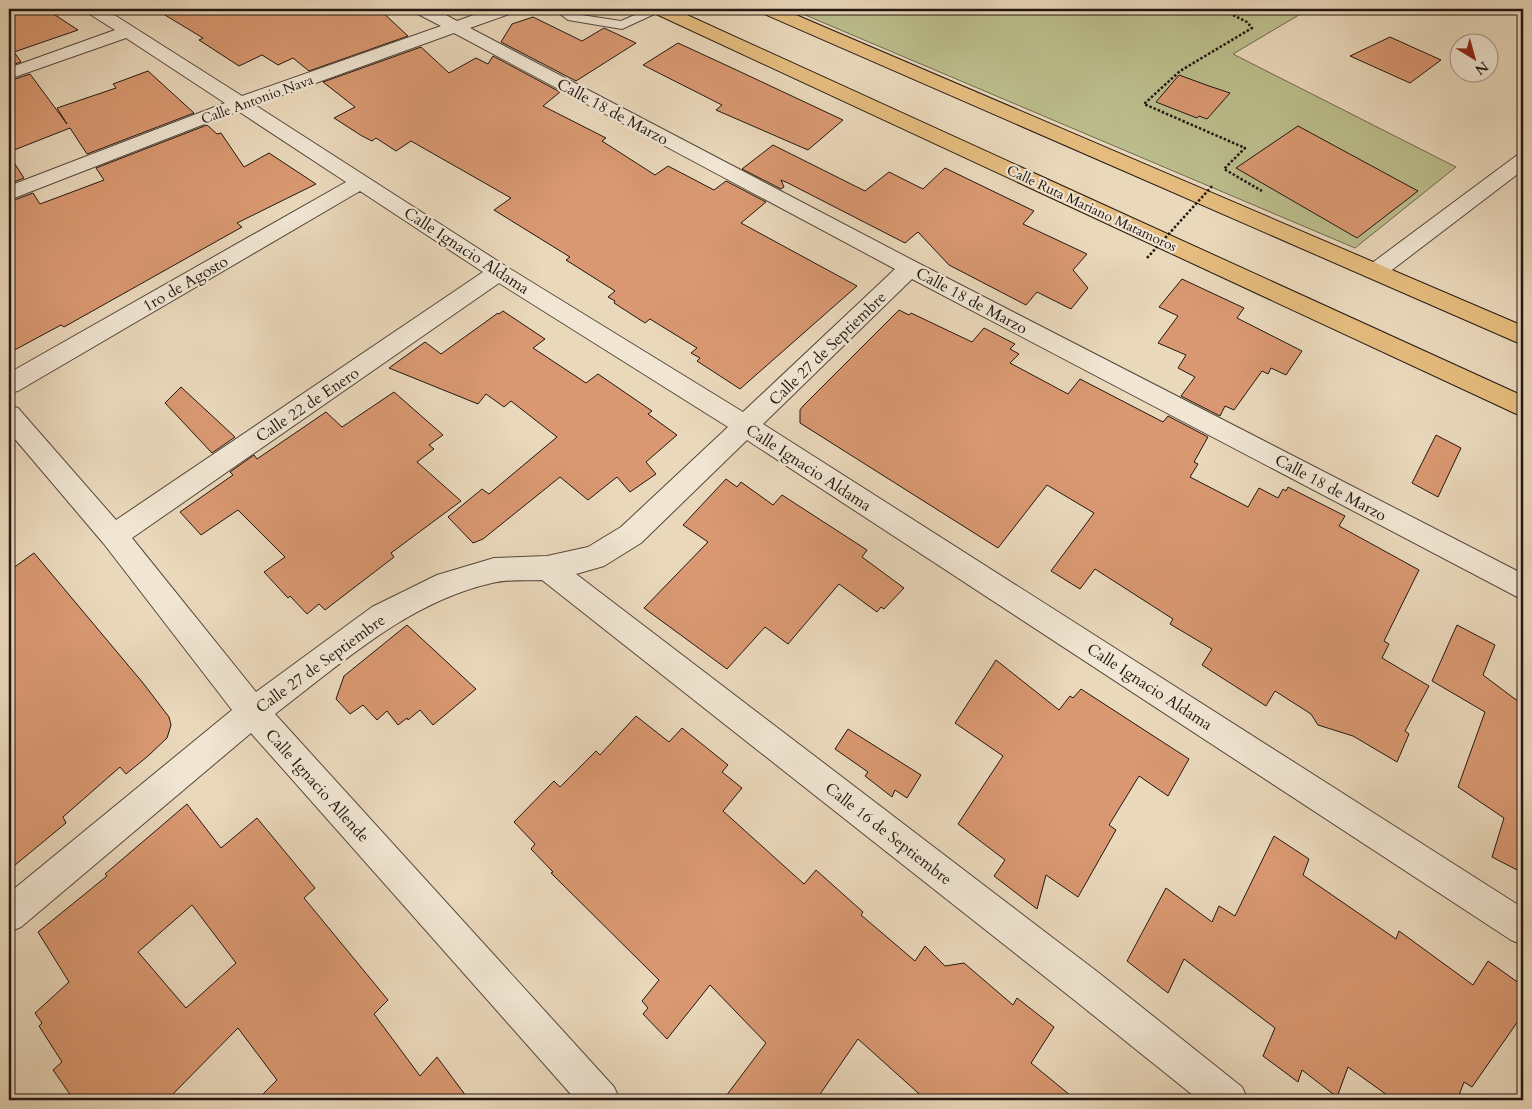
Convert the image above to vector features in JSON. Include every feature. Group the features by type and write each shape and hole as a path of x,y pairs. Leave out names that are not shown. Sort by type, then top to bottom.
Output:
{"main road":[{"name":"Calle Ruta Mariano Matamoros","path":"658,9 1523,407"},
{"path":"768,9 1523,336"}],"street":[{"name":"Calle Ignacio Aldama","path":"94,9 499,272 746,426 1523,928"},
{"name":"Calle 18 de Marzo","path":"422,9 910,268 1523,588"},
{"name":"Calle Antonio Nava","path":"9,193 241,103 506,9"},
{"path":"9,74 129,31"},
{"path":"1376,271 1523,160"},
{"name":"1ro de Agosto","path":"9,384 361,182"},
{"name":"Calle 27 de Septiembre","path":"9,915 252,712 382,616 439,588 494,570 547,568 594,558 631,535 910,268"},
{"name":"Calle 22 de Enero","path":"114,536 499,272"},
{"name":"Calle Ignacio Allende","path":"9,415 114,536 252,712 601,1100"},
{"name":"Calle 16 de Septiembre","path":"547,568 1086,986 1229,1100"}],"lane":[{"path":"560,9 572,16 622,25 658,9"}],"path":[{"path":"1221,9 1246,22 1252,28 1180,71 1144,104 1245,148 1224,169 1264,193"},
{"path":"1146,258 1213,185"}],"green space":[{"path":"791,9 1309,9 1233,54 1456,167 1355,248"}],"building":[{"path":"9,9 46,9 78,30 14,52 21,62 9,66"},
{"path":"155,9 379,9 408,36 309,71 293,58 278,65 262,55 239,66 199,40 203,38"},
{"path":"533,17 582,41 604,28 636,43 576,81 501,42 512,24"},
{"path":"1390,37 1441,60 1410,83 1350,56"},
{"path":"678,43 843,120 808,150 716,110 722,105 643,65"},
{"path":"421,47 449,73 476,58 488,64 493,56 560,92 543,106 606,138 602,141 655,175 668,166 714,190 726,181 766,202 741,223 857,286 740,389 697,361 700,358 691,353 697,348 650,319 645,323 614,303 615,301 608,297 615,291 566,260 570,257 494,210 511,198 411,141 396,151 376,138 372,141 362,136 334,118 355,107 323,82"},
{"path":"148,71 194,113 87,154 70,128 9,152 9,81 30,74 67,124 57,108 116,88 113,84"},
{"path":"1179,75 1230,93 1207,119 1199,116 1197,118 1156,102"},
{"path":"207,125 217,134 221,133 244,167 269,153 316,184 237,223 242,227 64,327 61,325 9,353 9,202 33,193 40,204 104,180 96,168"},
{"path":"1298,126 1418,191 1357,238 1236,168"},
{"path":"773,145 865,191 889,172 923,189 945,168 1034,211 1023,224 1087,254 1073,270 1088,288 1071,309 1037,292 1026,305 949,265 918,232 905,243 788,183 781,180 784,187 781,189 742,169"},
{"path":"9,155 24,178 9,184"},
{"path":"1182,279 1244,308 1237,318 1302,351 1286,375 1271,368 1268,374 1262,371 1234,410 1225,406 1220,416 1181,396 1195,377 1178,368 1186,355 1158,343 1178,316 1159,307"},
{"path":"899,310 909,315 911,313 972,342 984,328 1015,344 1010,349 1019,354 1010,363 1068,394 1080,379 1163,422 1168,416 1208,437 1194,462 1198,464 1190,477 1248,507 1259,488 1278,498 1283,489 1286,491 1288,487 1345,516 1339,526 1419,570 1384,641 1389,644 1382,658 1429,686 1405,731 1409,734 1397,762 1353,736 1318,725 1311,714 1275,691 1266,706 1202,665 1212,649 1170,624 1173,619 1095,569 1080,589 1051,571 1094,513 1047,485 998,548 800,423 800,410 803,406"},
{"path":"503,311 545,339 533,348 586,383 598,374 652,411 648,414 677,435 646,462 656,474 630,492 617,477 588,500 560,477 483,539 473,543 448,517 482,489 489,494 557,437 511,401 504,407 486,394 478,404 389,368 425,342 441,354"},
{"path":"181,387 235,437 212,453 165,403"},
{"path":"394,392 443,435 429,445 434,449 417,462 461,501 391,553 394,557 325,610 319,604 307,614 290,596 288,598 264,572 285,557 238,510 201,535 180,512 233,475 230,472 254,455 257,459 326,412 342,427"},
{"path":"1436,435 1461,448 1438,497 1412,483"},
{"path":"726,479 737,487 741,482 773,505 782,495 867,550 862,557 904,588 884,609 881,607 877,612 839,584 788,644 765,627 727,669 644,608 708,542 683,525"},
{"path":"34,553 143,683 169,717 171,725 167,738 148,756 126,774 120,767 63,817 66,823 9,870 9,571"},
{"path":"407,625 476,689 433,725 420,710 408,720 407,718 398,725 387,711 377,720 363,705 350,714 336,699 344,676"},
{"path":"1457,625 1495,645 1483,675 1523,705 1523,873 1492,857 1504,818 1458,787 1485,712 1432,681"},
{"path":"996,660 1059,710 1070,696 1073,698 1081,689 1189,759 1168,796 1139,776 1109,825 1116,830 1078,897 1046,875 1037,909 994,876 1005,860 958,824 1003,756 955,723"},
{"path":"636,716 669,742 682,728 728,765 722,772 742,788 723,811 804,884 816,870 863,912 861,915 915,961 925,946 945,966 964,963 1013,1005 1017,998 1054,1027 1031,1063 1076,1100 926,1100 858,1039 816,1100 723,1100 766,1043 710,985 667,1039 643,1014 648,1008 642,1001 659,980 551,873 553,872 531,849 535,844 514,822 554,781 560,787 596,751 600,755"},
{"path":"848,729 921,775 907,798 895,790 892,797 865,776 868,772 835,749"},
{"path":"187,804 221,848 257,818 315,888 304,898 388,1000 374,1014 420,1076 437,1057 469,1100 257,1100 277,1080 238,1028 167,1100 74,1100 53,1070 62,1062 39,1026 42,1023 35,1013 69,982 38,932 107,876 105,874","holes":["192,905 236,963 186,1008 138,952"]},
{"path":"1274,836 1309,859 1303,875 1396,939 1399,931 1473,985 1488,961 1523,986 1523,1014 1472,1087 1464,1082 1457,1100 1394,1100 1348,1067 1337,1097 1302,1070 1298,1082 1263,1056 1275,1028 1184,959 1168,993 1127,961 1166,888 1212,922 1219,906 1235,916"}]}
